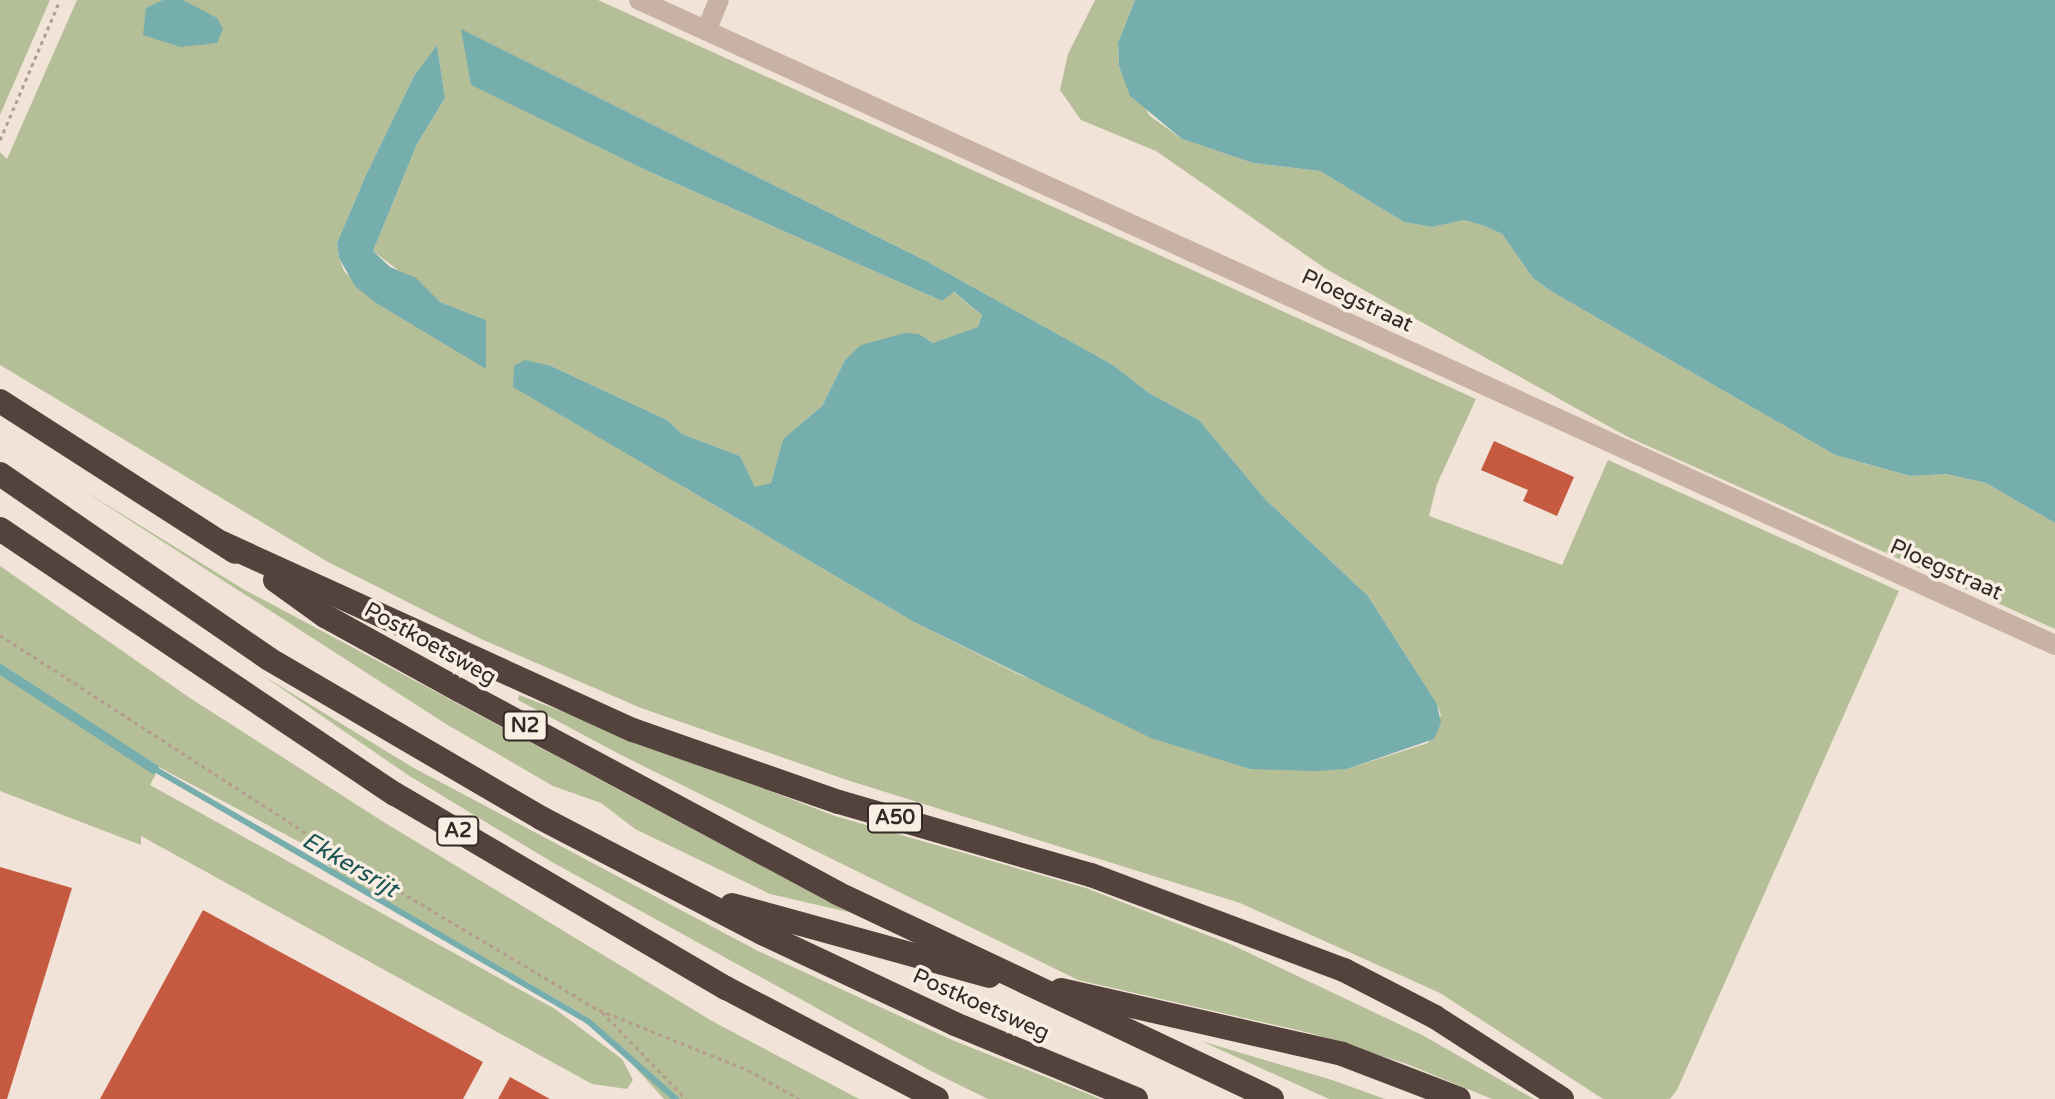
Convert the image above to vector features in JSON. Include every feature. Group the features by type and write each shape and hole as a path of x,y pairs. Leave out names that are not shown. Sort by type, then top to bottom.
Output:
{"highway":[{"name":"Postkoetsweg","path":"0,401 222,543 325,616 837,893 1272,1099"},
{"name":"Postkoetsweg","path":"0,474 269,659 418,749 677,890 955,1024 1136,1099"},
{"name":"A2","path":"0,529 395,794 726,988 937,1099"},
{"name":"A50","path":"222,543 633,730 839,802 1091,875 1331,965 1435,1017 1562,1099"},
{"name":"Postkoetsweg","path":"677,890 976,974 1160,1009 1342,1054 1459,1099"}],"street":[{"name":"Ploegstraat","path":"639,0 2055,645"},
{"path":"707,29 719,0"}],"path":[{"path":"0,140 60,0"},
{"path":"0,635 359,867 599,1010 748,1070 799,1099"},
{"path":"599,1010 686,1099"}],"green space":[{"path":"0,0 50,0 0,115"},
{"path":"77,0 598,0 1476,399 1437,484 1429,516 1562,565 1608,460 1899,591 1677,1090 1670,1099 1603,1099 1440,993 1240,903 847,780 641,708 481,639 328,562 0,365 0,152 7,159","holes":["462,30 926,261 1113,365 1149,393 1199,420 1266,500 1368,596 1437,704 1441,715 1428,743 1347,769 1250,769 1020,675 914,622 675,482 551,366 667,420 682,434 740,456 755,488 771,483 783,439 822,406 845,360 919,334 933,343 959,336 978,327 982,315 953,292 942,301 650,172 472,85","437,45 445,98 417,144 373,251 440,302 486,320 486,368 376,303 344,271 339,258 337,243 366,175 414,76"]},
{"path":"1095,0 1135,0 1118,43 1119,67 1150,116 1182,139 1253,163 1320,171 1404,222 1432,227 1464,220 1485,226 1502,234 1533,278 1549,290 1835,455 1909,476 1945,474 1986,483 2055,523 2055,629 1628,437 1326,269 1156,151 1081,120 1060,90 1068,54"},
{"path":"78,487 243,589 848,912 770,894 635,829 601,803 553,786 446,724"},
{"path":"0,566 190,698 382,821 712,1021 859,1099 664,1099 591,1019 336,872 307,846 159,767 0,663"},
{"path":"0,673 156,774 150,785 555,1009 622,1059 633,1080 627,1089 592,1084 141,836 141,845 0,791"},
{"path":"262,675 412,767 758,951 952,1040 1101,1099 988,1099 929,1070 552,862 408,775"},
{"path":"519,695 835,816 1086,888 1230,944 1424,1036 1534,1099 1492,1099 1407,1064 1310,1033 1078,980 623,756 518,700"},
{"path":"1201,1041 1332,1080 1385,1099 1329,1099"}],"water":[{"path":"163,0 183,0 217,18 223,29 217,43 181,47 143,35 146,8"},
{"path":"1135,0 2055,0 2055,523 1986,483 1946,474 1910,476 1835,455 1549,290 1533,278 1502,234 1485,226 1464,220 1432,227 1404,222 1320,171 1253,163 1182,139 1130,96 1119,66 1118,43"},
{"path":"461,29 926,261 1113,365 1149,393 1199,420 1266,500 1368,596 1437,704 1441,723 1434,739 1347,769 1315,771 1250,769 1151,738 914,622 513,387 514,366 525,360 551,366 667,420 682,434 740,456 755,487 771,483 783,439 822,406 845,360 861,345 905,333 919,334 933,343 978,327 982,315 954,292 942,301 650,172 471,85"},
{"path":"437,45 445,98 417,144 373,251 390,267 416,278 440,302 486,320 486,369 376,303 355,286 339,258 337,243 366,175 414,76"},
{"path":"0,663 159,766 154,775 0,675"}],"building":[{"path":"1494,441 1574,477 1557,516 1523,501 1528,490 1481,470"},
{"path":"0,867 72,888 7,1099 0,1099"},
{"path":"203,910 483,1062 463,1099 100,1099"},
{"path":"510,1077 550,1099 498,1099"}],"waterway":[{"name":"Ekkersrijt","path":"153,768 588,1021 676,1099"}]}
